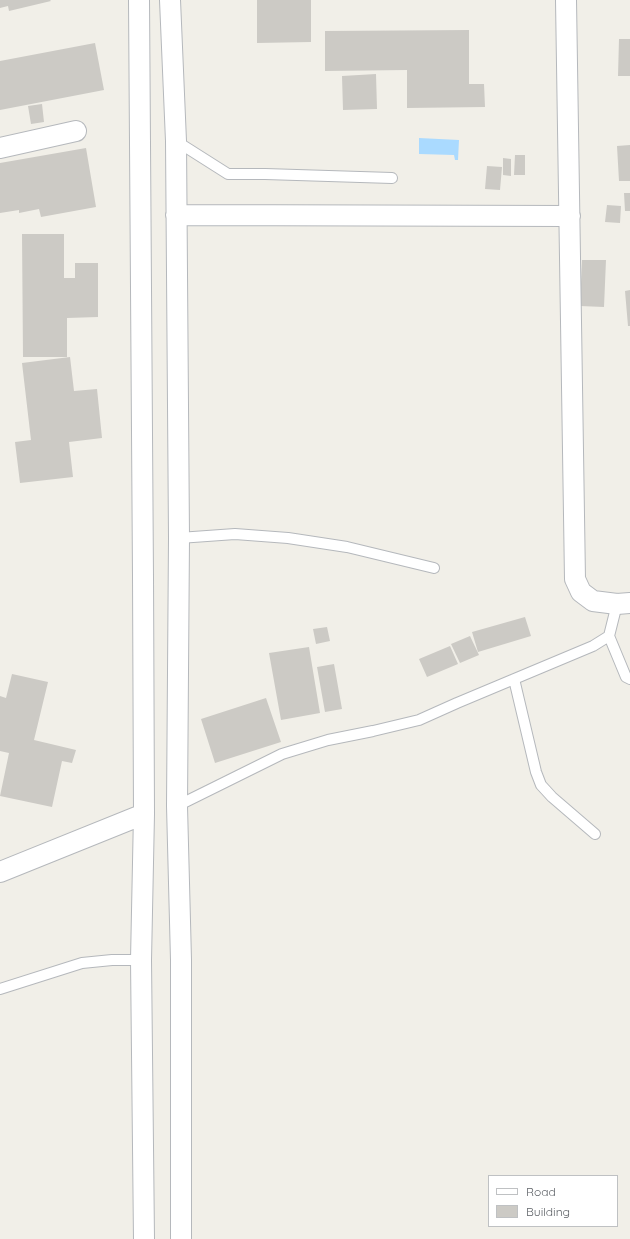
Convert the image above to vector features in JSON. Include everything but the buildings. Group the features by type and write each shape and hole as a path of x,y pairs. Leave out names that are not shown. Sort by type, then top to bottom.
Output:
{"street":[{"path":"139,0 144,814 141,960 144,1239"},
{"path":"170,0 176,141 179,538 178,806 181,960 181,1239"},
{"path":"566,0 575,579 581,592 593,601 623,603"},
{"path":"0,148 76,131"},
{"path":"176,215 570,216"},
{"path":"0,872 144,814"}],"lane":[{"path":"176,141 228,174 392,178"},
{"path":"179,538 235,534 288,538 347,547 434,568"},
{"path":"178,806 282,754 328,740 419,720 593,646 609,636 623,603"},
{"path":"609,636 626,677 630,679"},
{"path":"514,679 536,772 541,785 552,797 595,834"},
{"path":"0,989 82,963 112,960 141,960"}],"water":[{"path":"419,138 459,140 458,160 455,160 454,155 419,154"}]}
